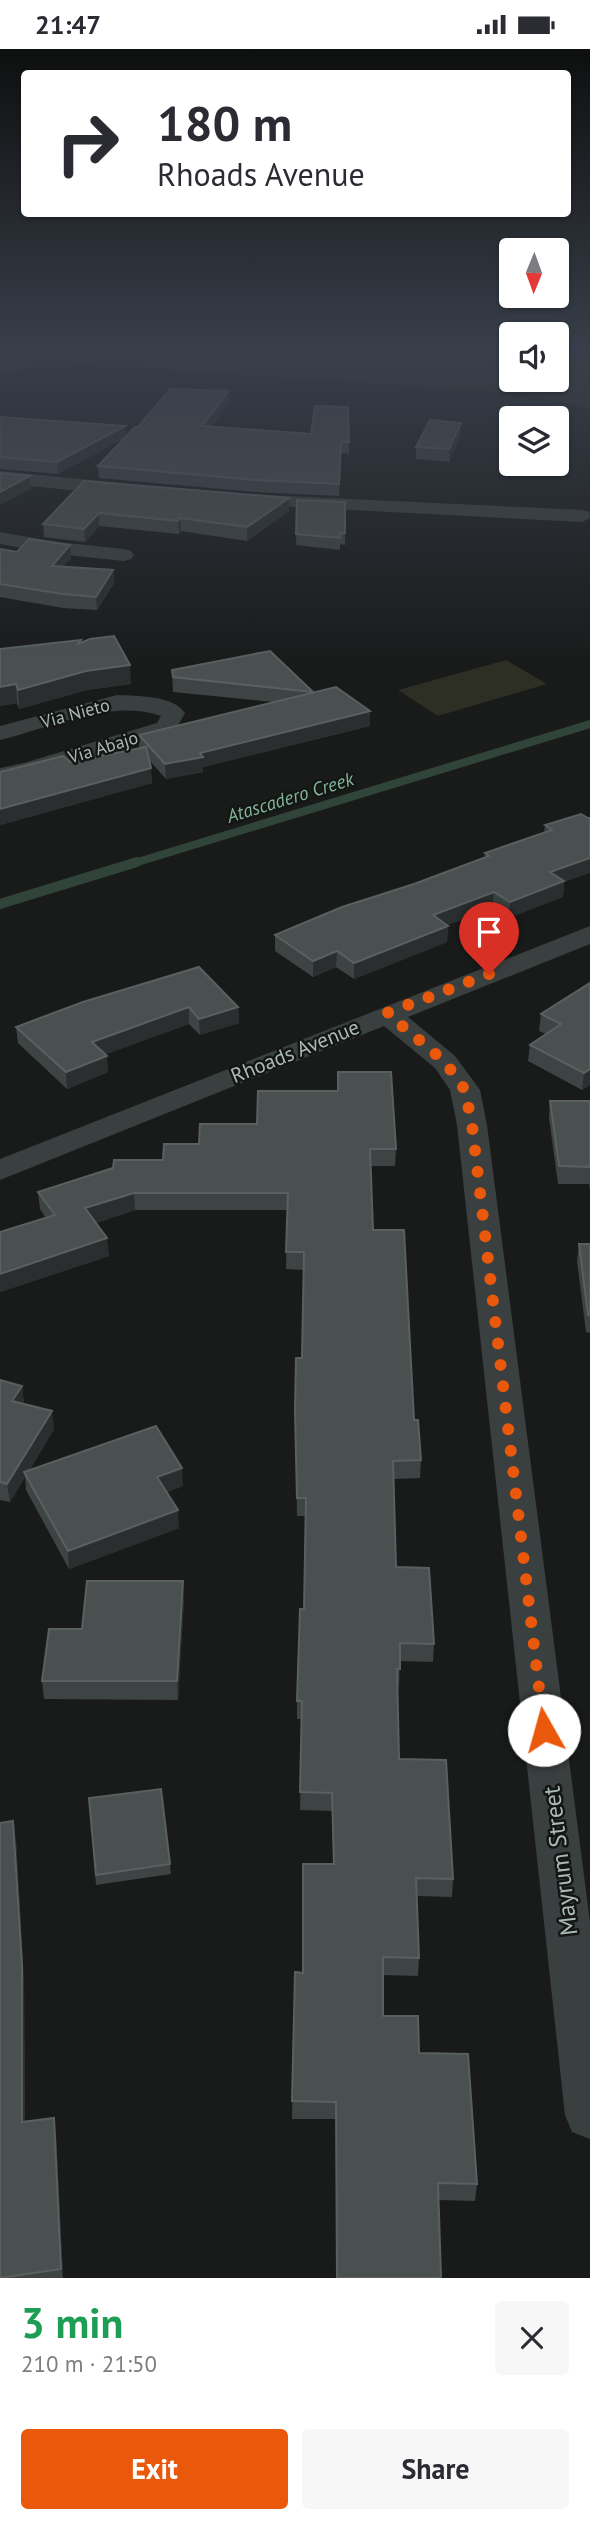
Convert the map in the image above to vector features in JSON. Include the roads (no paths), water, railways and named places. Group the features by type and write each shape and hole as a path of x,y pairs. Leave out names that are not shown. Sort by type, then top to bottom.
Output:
{"street":[{"path":"0,477 137,490"},
{"path":"230,499 582,516"},
{"path":"0,538 57,548 124,555"},
{"name":"Via Nieto","path":"0,733 117,702 149,704 174,713 166,728"},
{"name":"Via Abajo","path":"0,775 28,770 166,728"},
{"name":"Rhoads Avenue","path":"0,1170 590,934"},
{"name":"Mayrum Street","path":"387,1013 445,1062 465,1090 472,1125 590,2115"}],"waterway":[{"name":"Atascadero Creek","path":"131,864 590,724"},
{"name":"Atascadero Creek","path":"0,904 137,862"}]}
